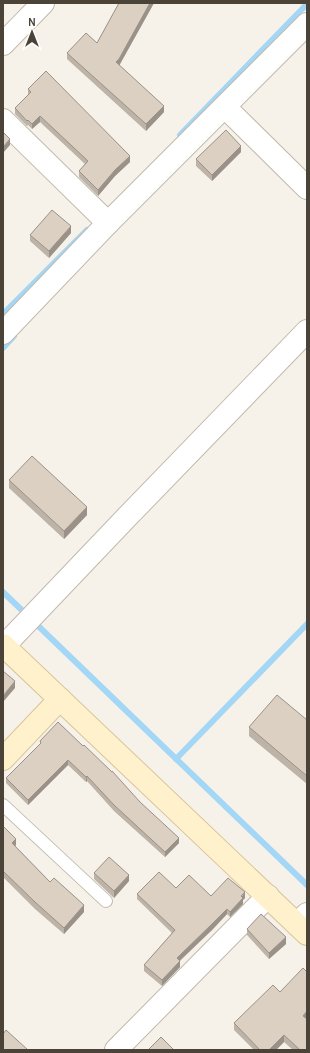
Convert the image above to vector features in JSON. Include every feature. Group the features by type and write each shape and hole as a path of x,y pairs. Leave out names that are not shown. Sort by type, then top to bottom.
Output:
{"street":[{"path":"3,44 43,3"},
{"path":"3,333 108,223 307,24"},
{"path":"225,107 307,188"},
{"path":"3,120 108,223"},
{"path":"304,924 268,896 4,645 307,331"},
{"path":"3,759 60,699"},
{"path":"116,1050 268,896"}],"lane":[{"path":"3,805 106,902"}],"building":[{"path":"119,3 150,3 116,62 164,106 146,124 67,53 86,33 97,43"},
{"path":"46,71 130,156 115,170 98,190 79,171 88,161 40,116 32,124 28,120 27,121 15,108 31,92 28,89"},
{"path":"226,130 241,146 212,175 196,159"},
{"path":"3,132 10,139 3,147"},
{"path":"52,210 71,226 49,251 30,235"},
{"path":"32,456 87,507 64,531 9,480"},
{"path":"3,671 15,681 3,696"},
{"path":"277,695 307,720 307,776 249,727"},
{"path":"58,722 112,771 140,802 179,838 165,852 114,805 87,776 86,777 68,760 28,800 6,778 41,743 40,741"},
{"path":"3,826 16,839 12,843 50,882 54,878 84,905 64,928 3,871"},
{"path":"109,857 129,875 114,891 94,873"},
{"path":"159,872 176,888 189,875 211,896 228,878 245,892 241,896 243,898 230,912 227,909 177,958 180,961 162,980 144,965 175,930 137,894"},
{"path":"261,914 286,937 269,953 247,929"},
{"path":"303,968 307,972 307,1011 303,1016 307,1019 307,1050 300,1050 284,1035 269,1050 260,1050 234,1023 273,985 280,992"},
{"path":"6,1030 28,1050 3,1050 3,1034"},
{"path":"161,1037 174,1050 148,1050"}],"waterway":[{"path":"180,135 307,4"},
{"path":"3,314 87,230"},
{"path":"3,348 14,336"},
{"path":"3,592 307,885"},
{"path":"176,759 307,624"}]}
